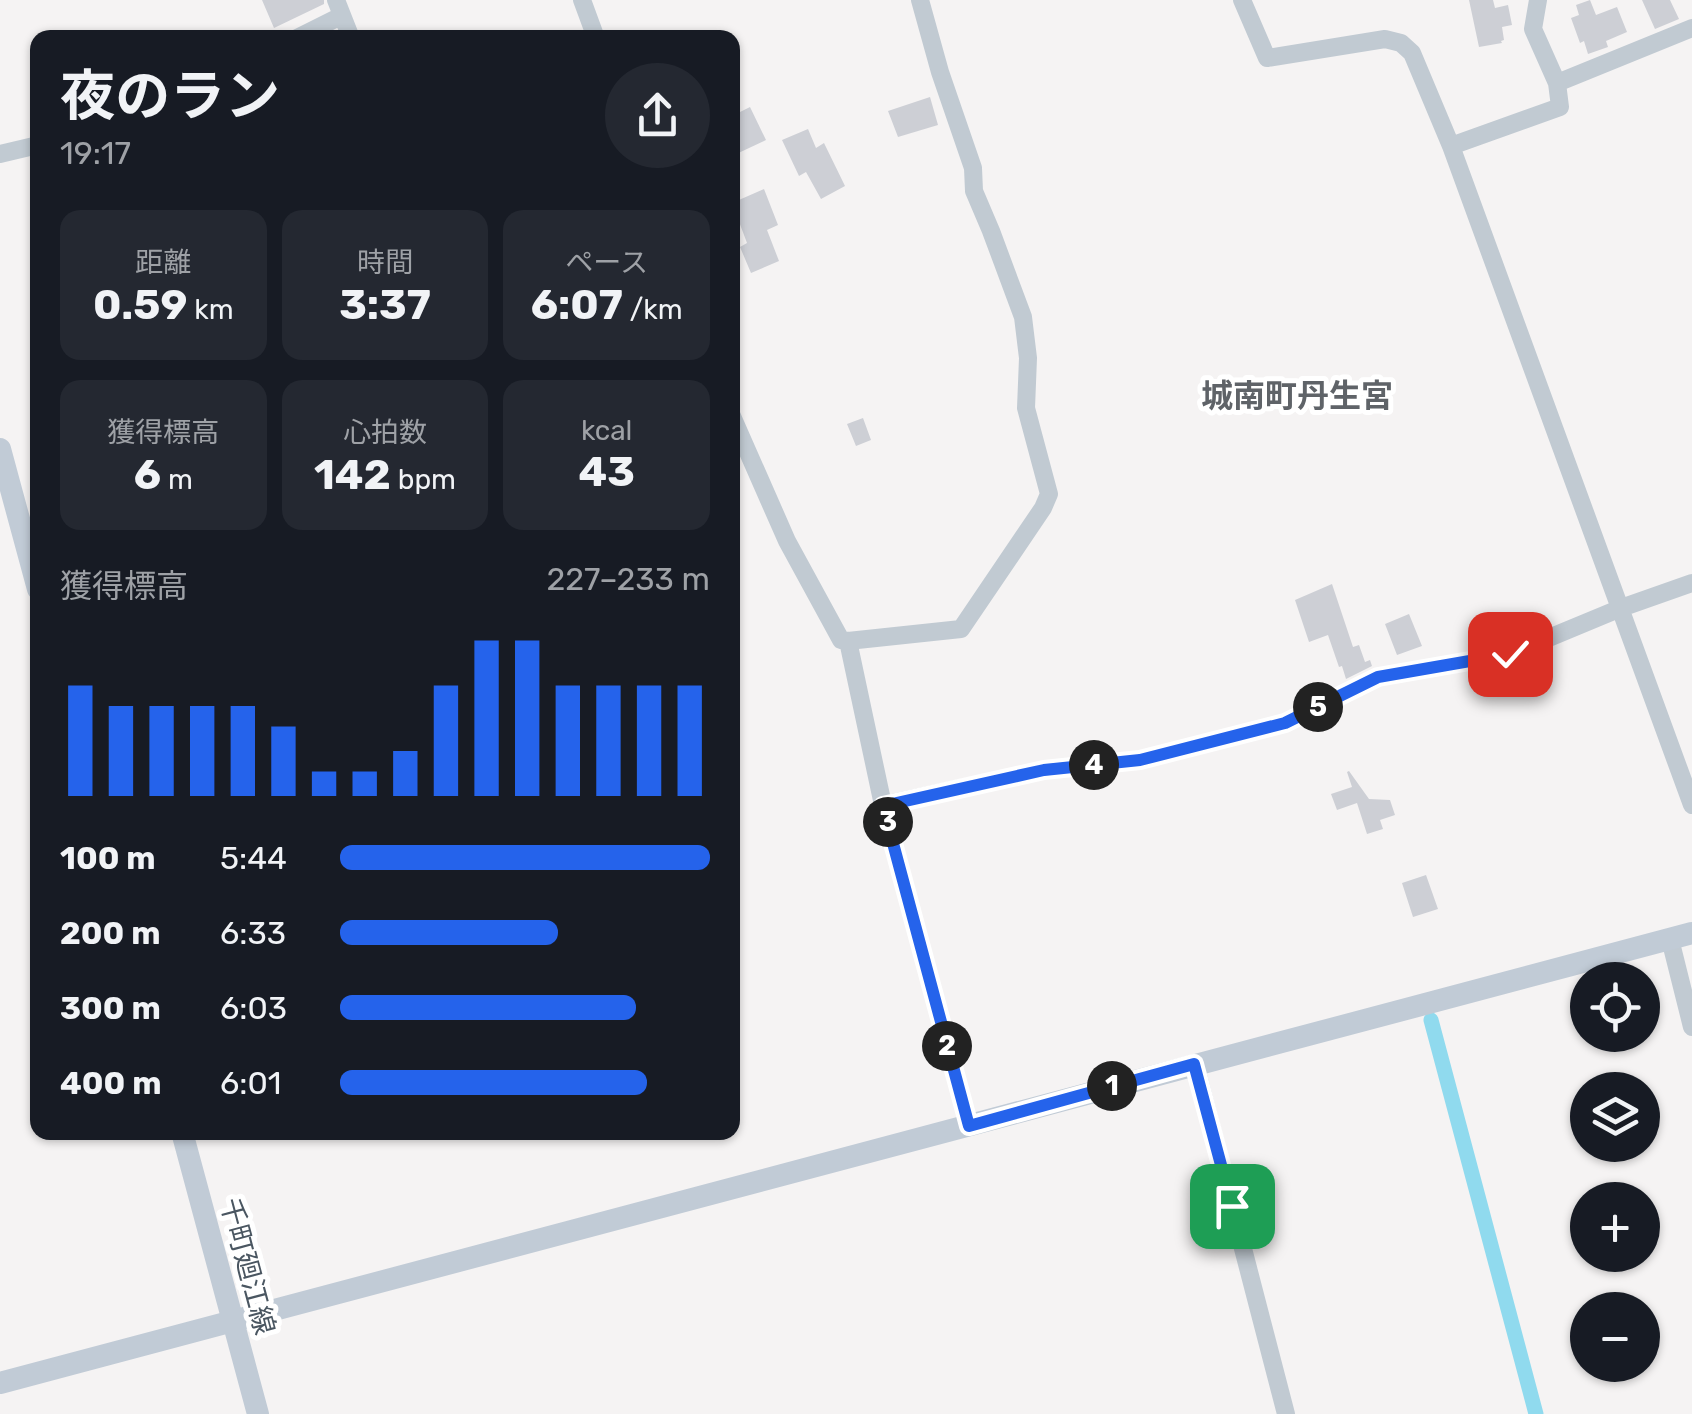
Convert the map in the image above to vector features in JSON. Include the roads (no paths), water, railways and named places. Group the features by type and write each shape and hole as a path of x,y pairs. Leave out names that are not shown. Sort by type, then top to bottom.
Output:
{"street":[{"path":"582,0 593,30"},
{"path":"740,434 787,541 842,640 961,628 1043,508 1048,494 1026,408 1028,358 1023,317 974,191 973,168 920,0"},
{"path":"1242,0 1266,58 1385,39 1400,43 1412,54 1451,146 1692,805"},
{"path":"1451,146 1560,107 1557,83 1534,29 1538,0"},
{"path":"308,30 339,8"},
{"path":"1557,83 1692,28"},
{"path":"0,154 30,147"},
{"path":"0,449 30,552"},
{"path":"883,806 1044,770 1140,760 1285,723 1378,677 1510,654 1692,583"},
{"path":"848,641 883,806 969,1126"},
{"path":"0,1383 1681,936 1692,1027"},
{"path":"1194,1064 1286,1414"},
{"name":"千町廻江線","path":"184,1140 258,1414"}],"waterway":[{"path":"1431,1020 1536,1414"}],"district":[{"name":"城南町丹生宮","path":"1297,396"}]}
